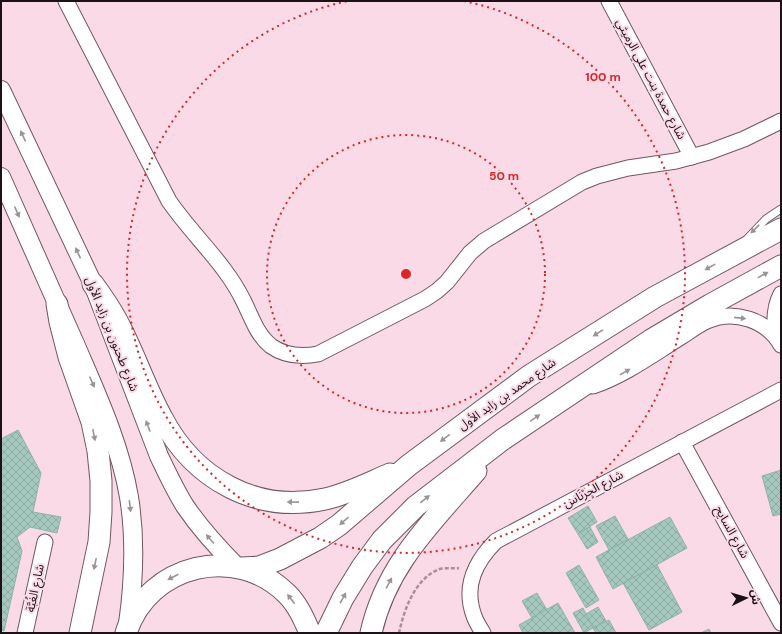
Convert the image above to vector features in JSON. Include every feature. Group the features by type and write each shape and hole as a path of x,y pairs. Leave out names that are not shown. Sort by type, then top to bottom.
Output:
{"main road":[{"name":"شارع محمد بن زايد الأول","path":"240,568 259,567 280,559 320,538 339,525 409,465 529,376 655,297 781,229"},
{"path":"326,633 343,598 362,567 382,540 416,506 502,440 651,340 710,305 781,266"},
{"path":"93,284 114,316 123,333 162,418 182,449 198,466 216,480 236,491 258,498 280,502 303,502 326,499 348,492 409,465"},
{"path":"57,304 60,322 70,357 92,422 98,451 101,481 99,542 80,633"},
{"path":"371,633 384,592 416,539 502,440"},
{"path":"127,629 139,606 154,589 172,576 193,568 215,565 240,568 266,578 287,594 303,615 310,633"}],"street":[{"path":"66,1 169,202 180,218 222,266 243,300 262,338 282,352 294,356 318,354 425,299 447,282 470,253 484,241 582,182 613,171 692,157 744,140 781,121"},
{"name":"شارع حمدة بنت علي الرميثي","path":"609,1 692,157"},
{"name":"شارع طحنون بن زايد الأول","path":"1,90 93,284 159,456 171,481 185,505 201,527 240,568"},
{"path":"1,177 95,389 113,435 122,466 129,497 133,529 134,561 133,593 127,629"},
{"path":"778,341 774,322 776,309 781,294"},
{"path":"576,391 594,386 628,371 707,321 725,316 744,317 762,324 778,341"},
{"name":"شارع الجِرْنَاس","path":"482,633 474,617 470,601 471,584 475,567 484,552 496,541 781,390"},
{"name":"شارع السايح","path":"682,442 781,623"},
{"name":"شارع الغُبَّة","path":"25,633 44,542"}],"lane":[{"path":"734,254 761,224 781,209"}],"path":[{"path":"399,633 406,606 412,594 424,580 438,569 475,567"}],"building":[{"path":"18,430 41,473 33,512 61,517 57,533 30,527 17,537 22,551 4,631 1,630 1,439"},
{"path":"781,470 781,514 773,516 762,476"},
{"path":"588,506 597,522 578,534 568,518"},
{"path":"615,516 628,539 609,550 596,526"},
{"path":"670,517 687,548 613,589 596,557"},
{"path":"590,527 598,542 587,549 578,534"},
{"path":"579,565 599,600 586,608 566,573"},
{"path":"657,565 682,612 649,630 623,583"},
{"path":"537,593 547,610 532,618 522,601"},
{"path":"558,603 575,633 523,633 519,625"},
{"path":"598,607 606,621 593,628 586,614"},
{"path":"583,608 593,628 584,633 573,613"},
{"path":"609,620 616,633 596,633 593,628"},
{"path":"709,629 711,633 701,633"}]}
